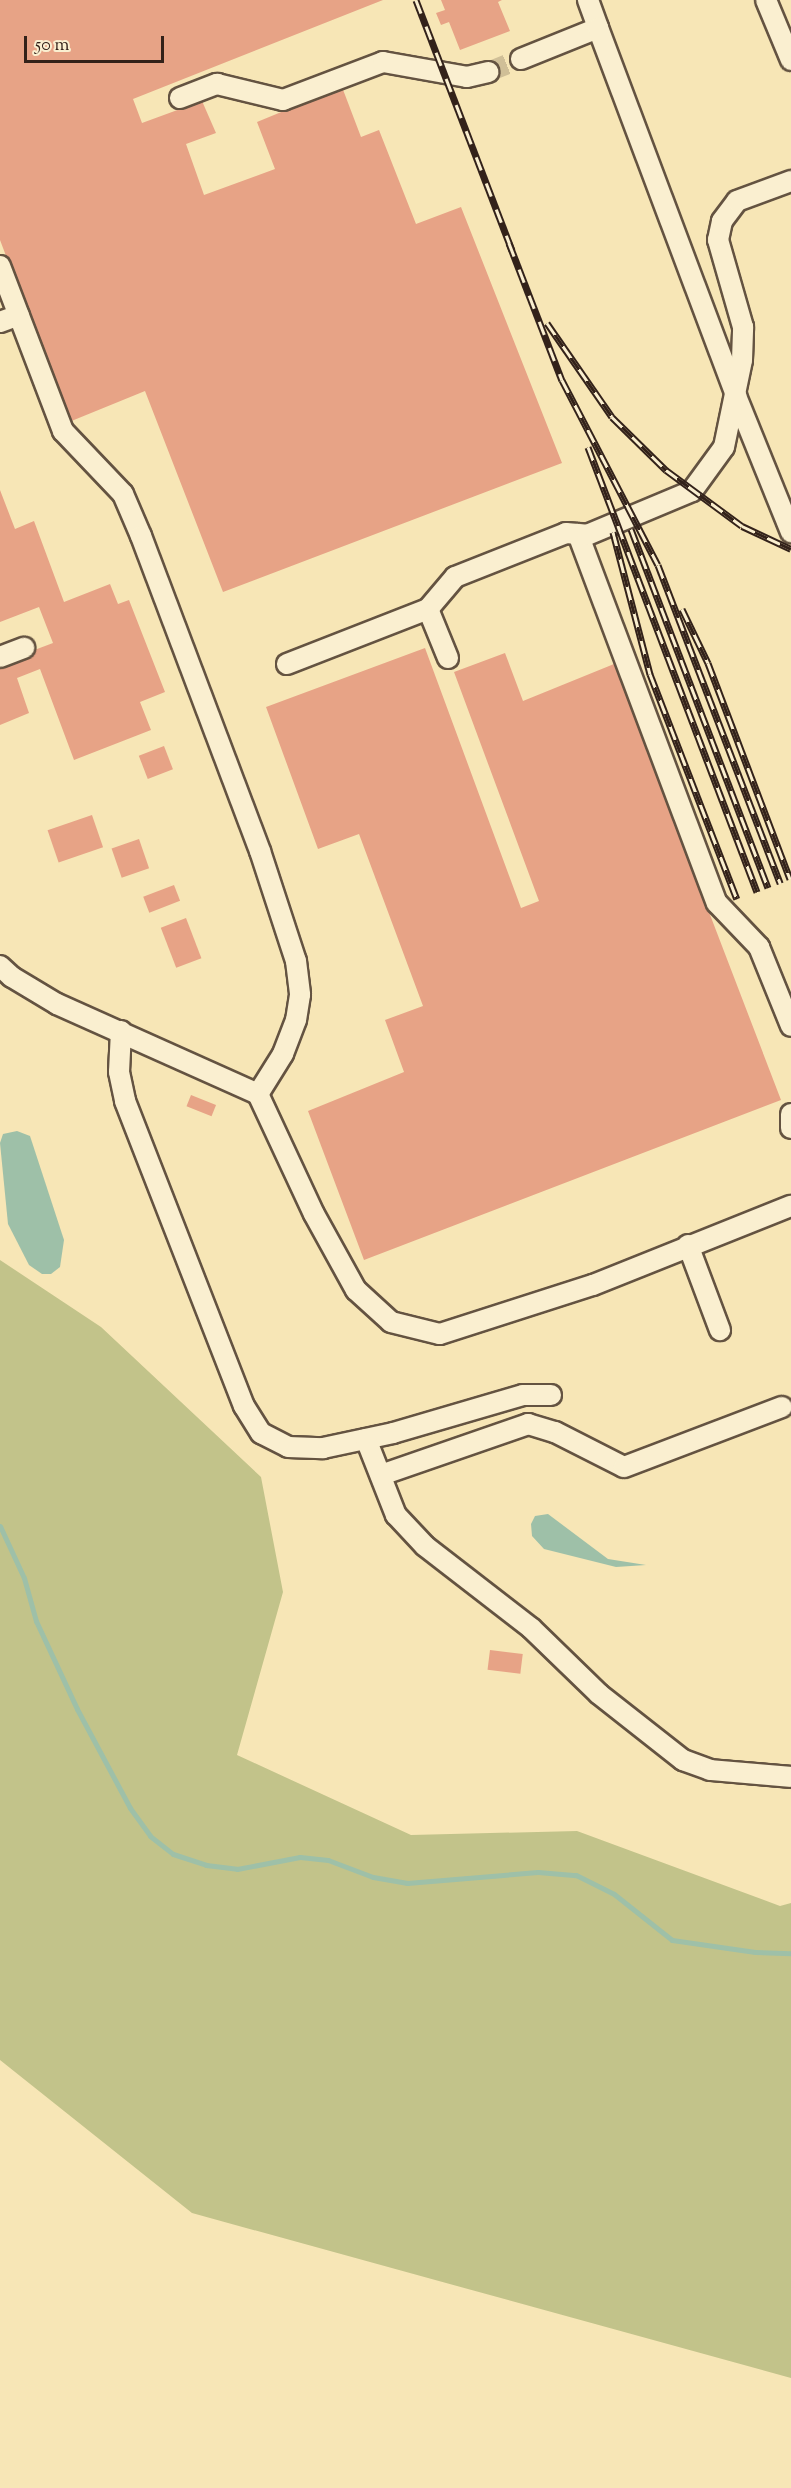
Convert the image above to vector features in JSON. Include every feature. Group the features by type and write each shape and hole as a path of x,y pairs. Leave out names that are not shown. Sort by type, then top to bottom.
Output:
{"lane":[{"path":"588,0 736,396 791,532"},
{"path":"766,0 791,60"},
{"path":"521,59 598,28"},
{"path":"180,98 217,84 284,100 383,62 466,77 488,72"},
{"path":"287,664 429,609 455,577 566,533 587,535 692,491 724,447 736,396 743,327 718,240 722,220 737,201 791,181"},
{"path":"0,266 63,431 123,494 132,515 260,851 296,961 300,995 296,1020 283,1054 258,1094"},
{"path":"0,322 19,315"},
{"path":"578,534 717,903 759,947 791,1026"},
{"path":"429,609 448,658"},
{"path":"0,657 24,648"},
{"path":"0,966 57,1004 258,1094 314,1214 356,1290 391,1322 441,1334 594,1285 688,1245 791,1206"},
{"path":"121,1031 118,1072 125,1101 244,1406 261,1433 288,1447 323,1448 523,1395 551,1395"},
{"path":"791,1114 791,1128"},
{"path":"688,1245 720,1330"},
{"path":"381,1475 528,1424 555,1432 624,1467 782,1407"},
{"path":"366,1438 396,1515 425,1546 531,1628 598,1694 684,1760 710,1770 791,1778"}],"shaded area":[{"path":"17,1131 30,1136 64,1240 60,1267 51,1274 42,1274 29,1265 8,1224 0,1143 3,1134"},
{"path":"0,1260 101,1327 261,1477 283,1592 237,1755 411,1835 577,1831 780,1906 791,1903 791,2378 192,2213 0,2060"},
{"path":"548,1514 608,1559 646,1565 616,1567 544,1549 532,1536 531,1524 535,1516"}],"building":[{"path":"0,0 383,0 133,99 142,123 202,101 216,133 186,144 204,195 275,169 257,122 342,87 361,137 379,130 416,224 461,207 562,463 223,592 145,391 69,422 0,240"},
{"path":"441,0 502,0 498,2 510,31 460,50 449,22 441,25 436,13 445,10"},
{"path":"0,490 15,529 34,521 64,602 110,584 118,604 129,600 165,692 140,702 151,730 74,760 40,669 17,678 29,713 0,725 0,663 53,643 39,607 0,622"},
{"path":"425,648 521,908 539,901 454,672 505,653 523,701 614,664 781,1100 364,1260 308,1111 404,1072 385,1020 423,1006 359,834 318,849 266,707"},
{"path":"164,746 173,769 148,779 139,756"},
{"path":"92,815 103,847 59,862 48,830"},
{"path":"139,839 149,868 122,878 112,848"},
{"path":"174,885 180,901 149,913 143,897"},
{"path":"186,918 201,958 176,968 161,928"},
{"path":"191,1095 216,1105 212,1116 187,1106"},
{"path":"490,1650 523,1654 520,1674 488,1670"}],"waterway":[{"path":"0,1526 24,1578 36,1621 77,1709 130,1808 150,1836 173,1854 206,1865 237,1869 300,1857 328,1860 373,1877 407,1883 538,1872 576,1875 614,1894 672,1940 755,1952 791,1953"}],"tunnel":[{"path":"488,72 521,59"}],"railway":[{"path":"416,0 512,250"},
{"path":"509,243 562,380 658,565 780,883"},
{"path":"547,323 612,417 666,470 742,526 791,549"},
{"path":"588,447 757,892"},
{"path":"631,529 768,888"},
{"path":"613,532 650,674 737,899"},
{"path":"682,609 708,663 790,879"}]}
